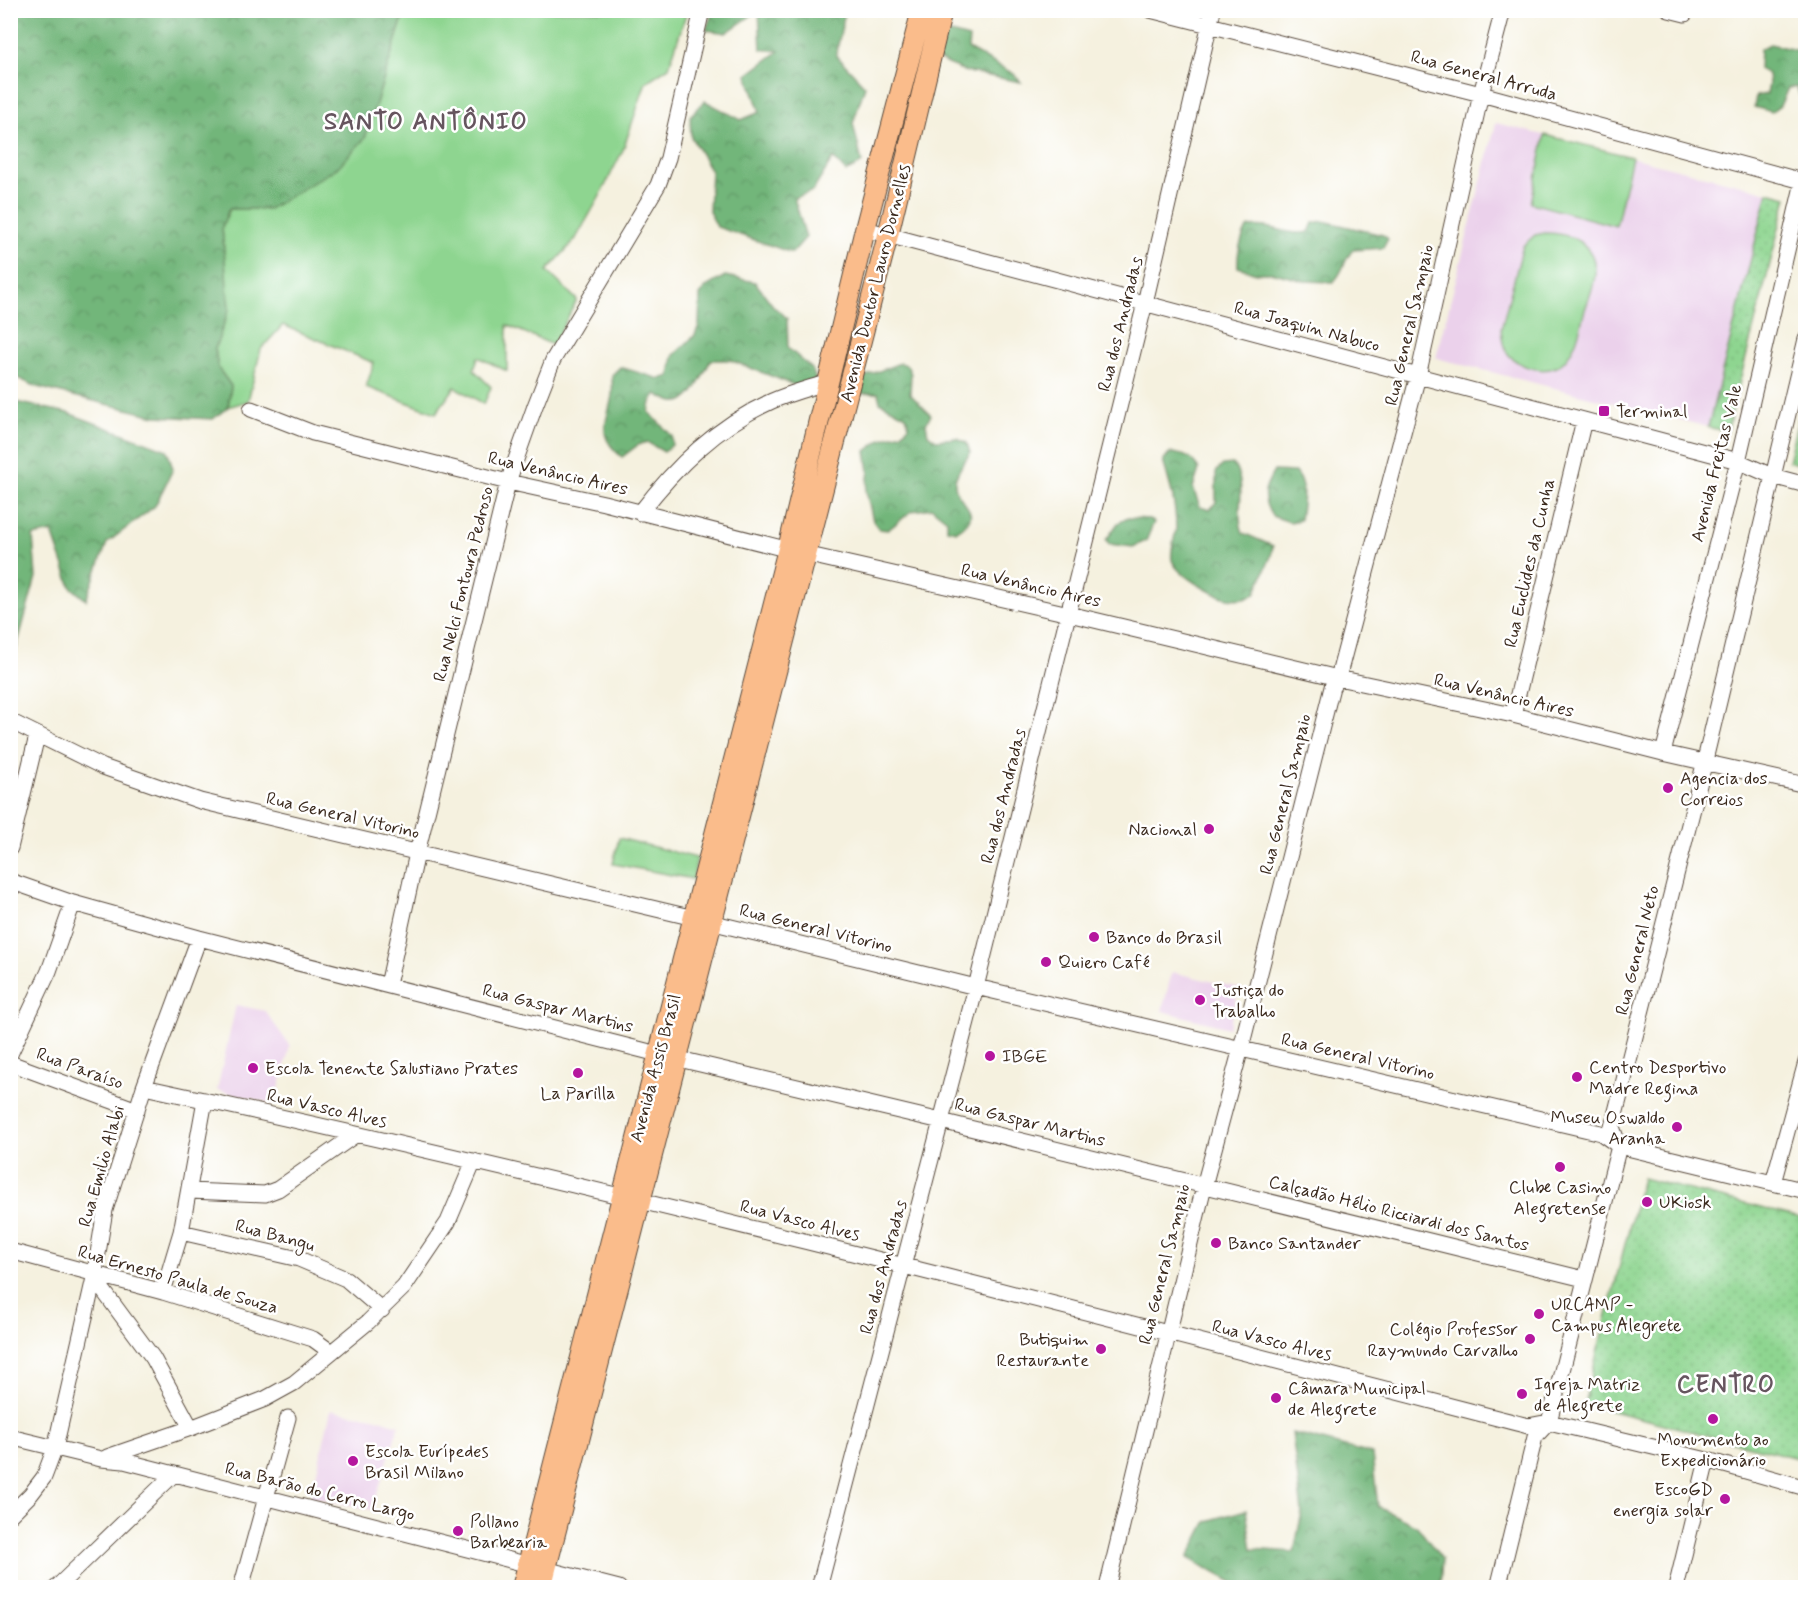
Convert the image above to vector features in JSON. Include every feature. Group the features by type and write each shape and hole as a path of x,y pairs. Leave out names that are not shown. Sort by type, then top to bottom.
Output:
{"main road":[{"name":"Avenida Doutor Lauro Dornelles","path":"820,457 828,382 922,10"},
{"name":"Avenida Doutor Lauro Dornelles","path":"796,551 820,457 888,235 942,10"},
{"name":"Avenida Assis Brasil","path":"522,1587 538,1574 576,1413 796,551"}],"street":[{"name":"Rua Nelci Fontoura Pedroso","path":"388,985 417,853 508,482 553,360 658,185 668,158 702,10"},
{"name":"Rua General Arruda","path":"1150,10 1212,18 1804,182"},
{"name":"Rua General Sampaio","path":"1107,1587 1167,1333 1332,687 1338,678 1419,376 1481,94 1503,10"},
{"path":"1669,10 1685,14"},
{"name":"Rua dos Andradas","path":"819,1587 976,987 1145,303 1212,18"},
{"name":"Avenida Freitas Vale","path":"1663,753 1738,460 1804,182"},
{"name":"Rua Joaquin Nabuco","path":"865,229 1738,460 1772,476 1806,485"},
{"path":"1705,762 1806,339"},
{"path":"640,513 688,457 738,419 773,400 828,382"},
{"name":"Rua Venâncio Aires","path":"251,409 313,433 508,482 1338,678 1513,715 1663,753 1806,784"},
{"name":"Rua Euclides da Cunha","path":"1513,715 1584,420"},
{"name":"Rua General Vitorino","path":"10,721 103,767 200,801 976,987 1601,1133 1619,1146 1806,1191"},
{"path":"10,848 37,736"},
{"name":"Rua General Neto","path":"1619,1146 1612,1127 1705,762"},
{"name":"Rua Gaspar Martins","path":"10,881 73,903 199,938 667,1056 941,1120 1204,1186"},
{"path":"10,1054 49,971 73,903"},
{"name":"Rua Emilio Alabi","path":"10,1515 44,1477 55,1448 94,1276 105,1210 144,1087 199,938"},
{"path":"1773,1183 1806,1062"},
{"name":"Rua Paraíso","path":"10,1063 137,1110"},
{"name":"Rua Vasco Alves","path":"144,1087 474,1161 904,1265 1527,1426 1549,1422 1707,1460 1806,1488"},
{"path":"163,1292 181,1232 206,1100"},
{"path":"189,1191 265,1194 278,1189 355,1135"},
{"path":"1498,1587 1535,1437 1549,1422 1619,1146"},
{"path":"101,1459 191,1428 265,1399 294,1383 382,1310 405,1287 448,1222 474,1161"},
{"name":"Calçadão Hélio Ricciardi dos Santos","path":"1204,1186 1584,1279"},
{"name":"Rua Bangu","path":"181,1232 299,1259 346,1279 382,1310"},
{"name":"Rua Ernesto Paula de Souza","path":"10,1251 94,1276 163,1292 313,1339 331,1352"},
{"path":"94,1276 153,1358 191,1428"},
{"path":"241,1587 288,1418"},
{"name":"Rua Barão do Cerro Largo","path":"10,1437 101,1459 124,1461 265,1497 538,1574 620,1587"},
{"path":"1676,1587 1707,1460"},
{"path":"56,1587 174,1474"}],"shaded area":[{"path":"1496,123 1768,192 1708,427 1436,358"},
{"name":"Justiça do Trabalho","path":"1172,972 1239,988 1229,1028 1162,1011"},
{"name":"Escola Tenente Salustiano Prates","path":"236,1005 265,1011 290,1046 275,1104 217,1090"},
{"name":"Escola Eurípedes Brasil Milano","path":"331,1410 373,1417 399,1425 372,1510 311,1497"}],"green space":[{"path":"11,10 405,11 365,138 337,168 269,209 229,209 222,227 229,309 215,349 218,368 231,386 228,407 213,419 155,416 37,387 11,375"},
{"path":"713,10 758,11 726,33 706,30"},
{"path":"405,11 687,11 669,67 646,82 623,150 600,196 575,240 547,271 577,300 553,345 507,325 507,371 478,357 474,370 491,387 484,404 455,387 436,413 366,387 374,363 283,325 261,349 248,401 228,407 231,386 218,368 215,348 229,309 222,227 230,209 269,209 365,138"},
{"path":"759,11 845,11 836,55 865,86 853,123 862,163 846,172 833,158 813,191 794,198 806,237 792,253 717,227 709,211 711,171 691,137 690,116 705,101 741,120 760,112 747,75 779,51 761,49"},
{"path":"951,33 969,38 968,49 1014,74 1021,82 963,71 936,58 942,38"},
{"path":"1770,44 1800,51 1805,45 1805,107 1797,87 1788,88 1780,106 1772,112 1754,107 1756,96 1767,94 1768,74 1759,69 1760,49"},
{"path":"1545,135 1632,157 1616,226 1531,203"},
{"path":"1768,192 1787,197 1727,432 1708,427"},
{"path":"1323,221 1383,235 1388,239 1383,248 1353,250 1333,282 1304,281 1275,273 1256,273 1238,267 1242,238 1247,228 1263,227 1301,233 1309,232 1313,223"},
{"path":"1545,233 1564,235 1586,247 1594,263 1595,278 1573,348 1560,365 1544,370 1518,363 1511,357 1504,346 1501,329 1523,246 1535,235"},
{"path":"725,276 755,282 774,307 787,318 788,348 812,369 816,380 802,388 730,360 711,360 697,387 687,399 674,402 656,394 651,402 649,412 672,436 672,445 664,452 647,442 638,445 622,457 613,449 605,435 612,393 612,375 620,367 660,379 670,376 673,356 695,335 699,325 700,295 706,287"},
{"path":"900,363 907,365 911,374 910,394 931,415 926,424 928,434 936,440 957,438 967,443 970,453 958,471 955,483 959,496 968,507 970,518 957,531 947,529 947,520 932,508 912,511 888,530 879,529 873,521 866,491 869,471 866,451 882,439 902,433 909,426 906,416 880,402 878,393 848,394 842,385"},
{"path":"1805,391 1806,466 1788,461"},
{"path":"11,401 68,413 167,450 173,469 155,506 107,543 86,600 71,587 52,532 33,536 36,577 15,653 11,656"},
{"path":"1170,453 1187,457 1199,469 1193,488 1200,507 1210,510 1216,502 1216,472 1223,465 1233,464 1240,482 1240,516 1243,533 1273,546 1255,594 1239,599 1221,596 1196,584 1175,566 1172,560 1172,549 1176,528 1175,511 1163,461"},
{"path":"1274,471 1295,472 1299,478 1303,495 1300,520 1290,522 1272,516 1268,509 1265,493"},
{"path":"1128,518 1150,519 1154,522 1146,541 1133,547 1109,544 1106,540 1118,523"},
{"path":"619,838 697,858 693,879 613,864"},
{"path":"1642,1178 1805,1219 1805,1460 1584,1404"},
{"path":"1292,1433 1372,1454 1378,1507 1417,1526 1442,1559 1440,1587 1241,1587 1188,1558 1207,1521 1246,1510 1252,1549 1294,1552 1302,1512"}],"waterway":[{"path":"10,20 18,10"}],"place":[{"name":"Terminal","path":"1604,411"},
{"name":"Agencia dos Correios","path":"1668,788"},
{"name":"Nacional","path":"1209,829"},
{"name":"Banco do Brasil","path":"1094,937"},
{"name":"Quiero Café","path":"1046,962"},
{"name":"Justiça do Trabalho","path":"1200,1000"},
{"name":"IBGE","path":"990,1056"},
{"name":"Escola Tenente Salustiano Prates","path":"253,1068"},
{"name":"La Parilla","path":"578,1073"},
{"name":"Centro Desportivo Madre Regina","path":"1577,1077"},
{"name":"Museu Oswaldo Aranha","path":"1677,1127"},
{"name":"Clube Casino Alegretense","path":"1560,1167"},
{"name":"UKiosk","path":"1647,1202"},
{"name":"Banco Santander","path":"1216,1243"},
{"name":"URCAMP - Campus Alegrete","path":"1539,1314"},
{"name":"Colégio Professor Raymundo Carvalho","path":"1530,1339"},
{"name":"Butiquim Restaurante","path":"1101,1349"},
{"name":"Igreja Matriz de Alegrete","path":"1522,1394"},
{"name":"Câmara Municipal de Alegrete","path":"1276,1398"},
{"name":"Monumento ao Expedicionário","path":"1713,1419"},
{"name":"Escola Eurípedes Brasil Milano","path":"353,1461"},
{"name":"EscoGD energia solar","path":"1725,1499"},
{"name":"Pollano Barbearia","path":"458,1531"}],"district":[{"name":"SANTO ANTÔNIO","path":"426,121"},
{"name":"CENTRO","path":"1726,1384"}]}
